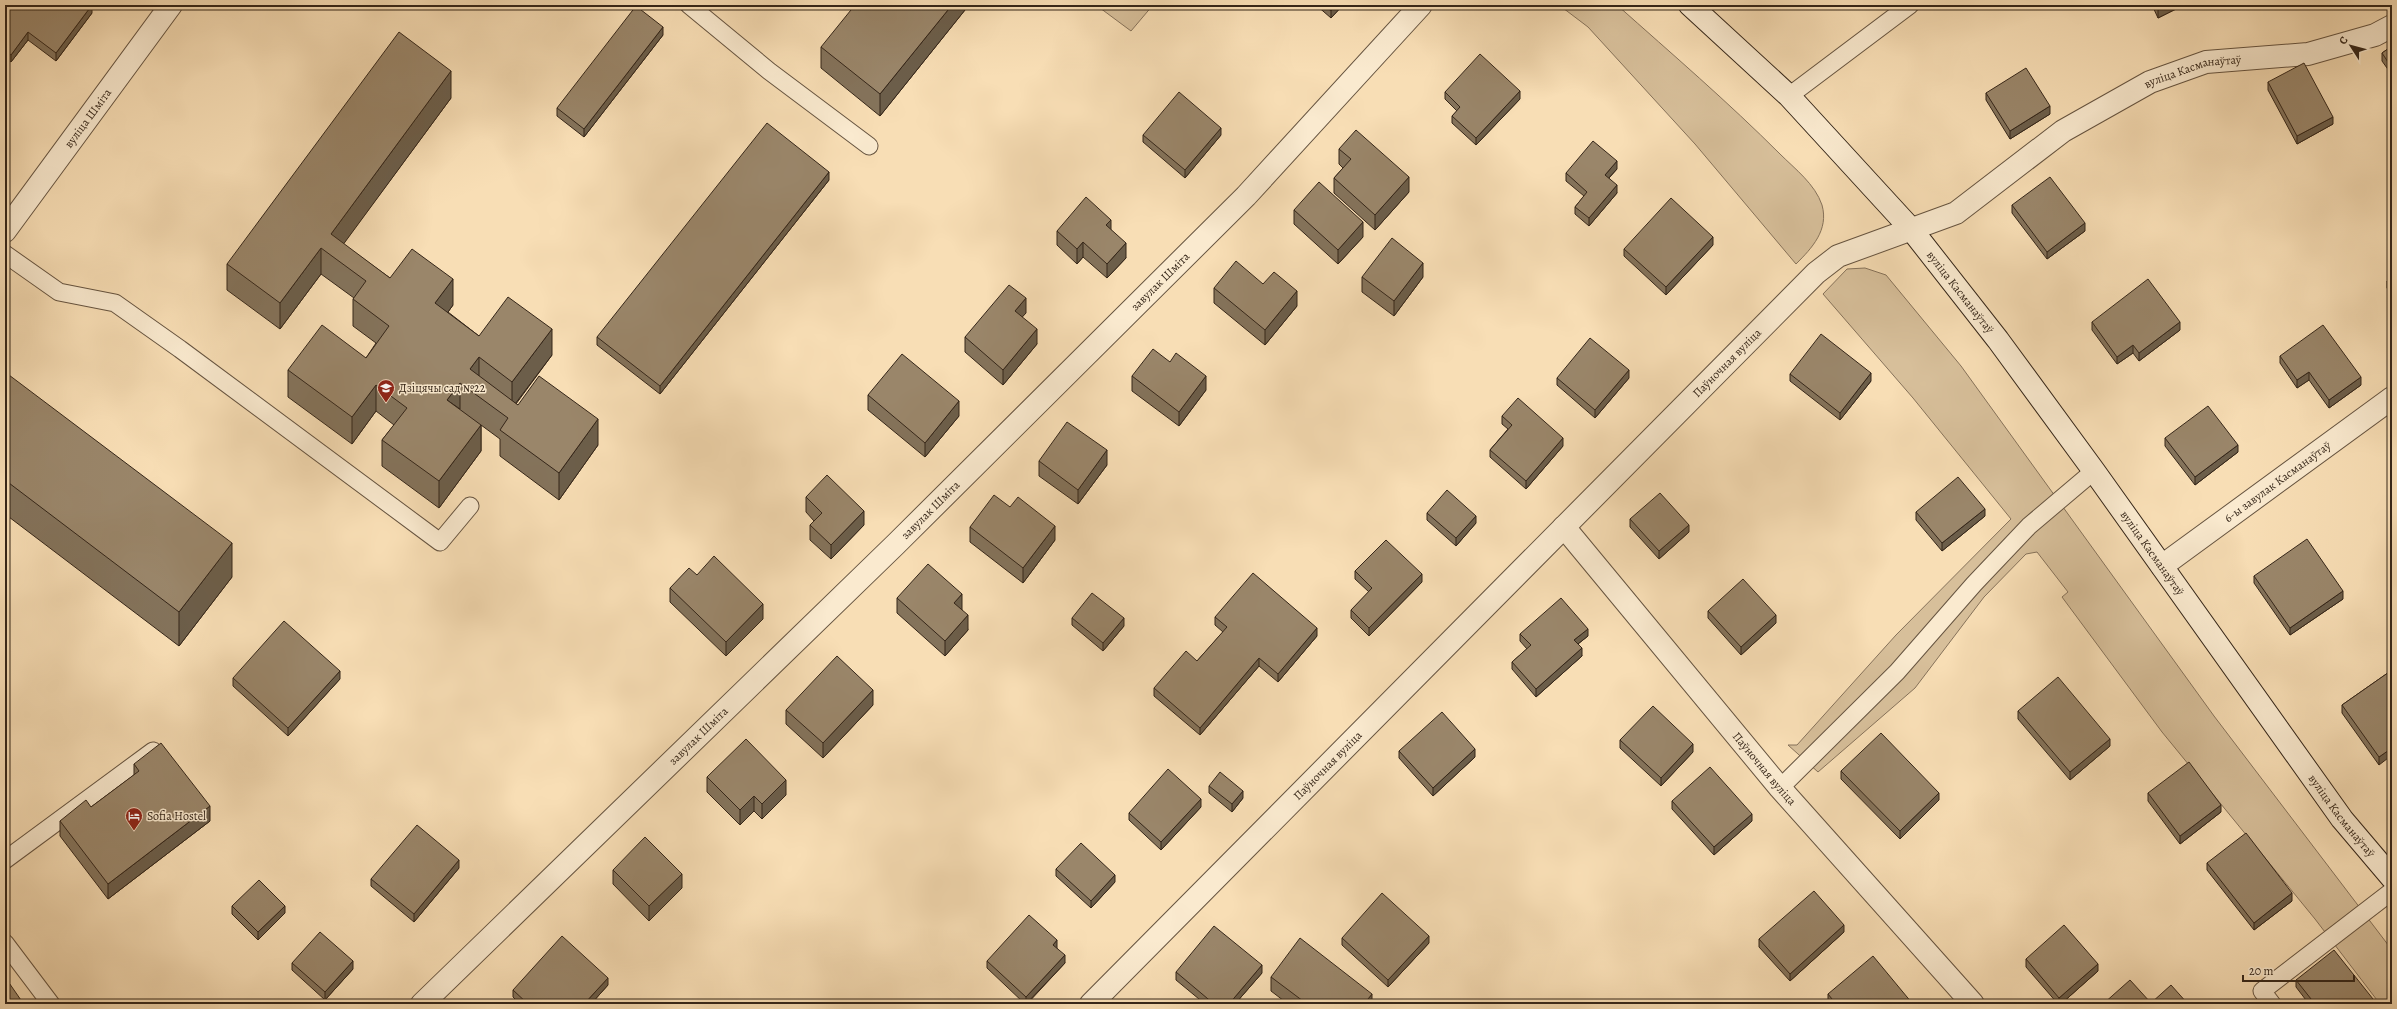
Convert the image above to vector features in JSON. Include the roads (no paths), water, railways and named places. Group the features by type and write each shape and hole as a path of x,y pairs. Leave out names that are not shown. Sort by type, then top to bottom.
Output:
{"street":[{"name":"вуліца Шміта","path":"5,231 171,5"},
{"name":"завулак Шміта","path":"426,1003 891,550 1240,201 1420,5"},
{"name":"вуліца Касманаўтаў","path":"1690,5 1789,96 1911,229 1998,340 2094,470 2342,819 2392,878"},
{"name":"вуліца Касманаўтаў","path":"1911,229 1956,213 2064,131 2150,82 2206,62 2308,54 2375,35 2392,26"},
{"name":"Паўночная вуліца","path":"1091,1004 1816,273 1838,256 1911,229"},
{"name":"6-ы завулак Касманаўтаў","path":"2162,566 2392,398"},
{"name":"Паўночная вуліца","path":"1564,527 1780,788 1973,1004"}],"lane":[{"path":"689,5 769,71 869,146"},
{"path":"1789,96 1910,5"},
{"path":"5,254 59,292 115,304 180,349 440,542 470,506"},
{"path":"1780,788 1897,672 1974,584 2029,526 2094,470"},
{"path":"6,858 153,750"},
{"path":"2272,1004 2262,991 2392,891"},
{"path":"5,943 51,1004"}],"place":[{"name":"Дзіцячы сад №22","path":"386,403"},
{"name":"Sofia Hostel","path":"134,831"}]}
